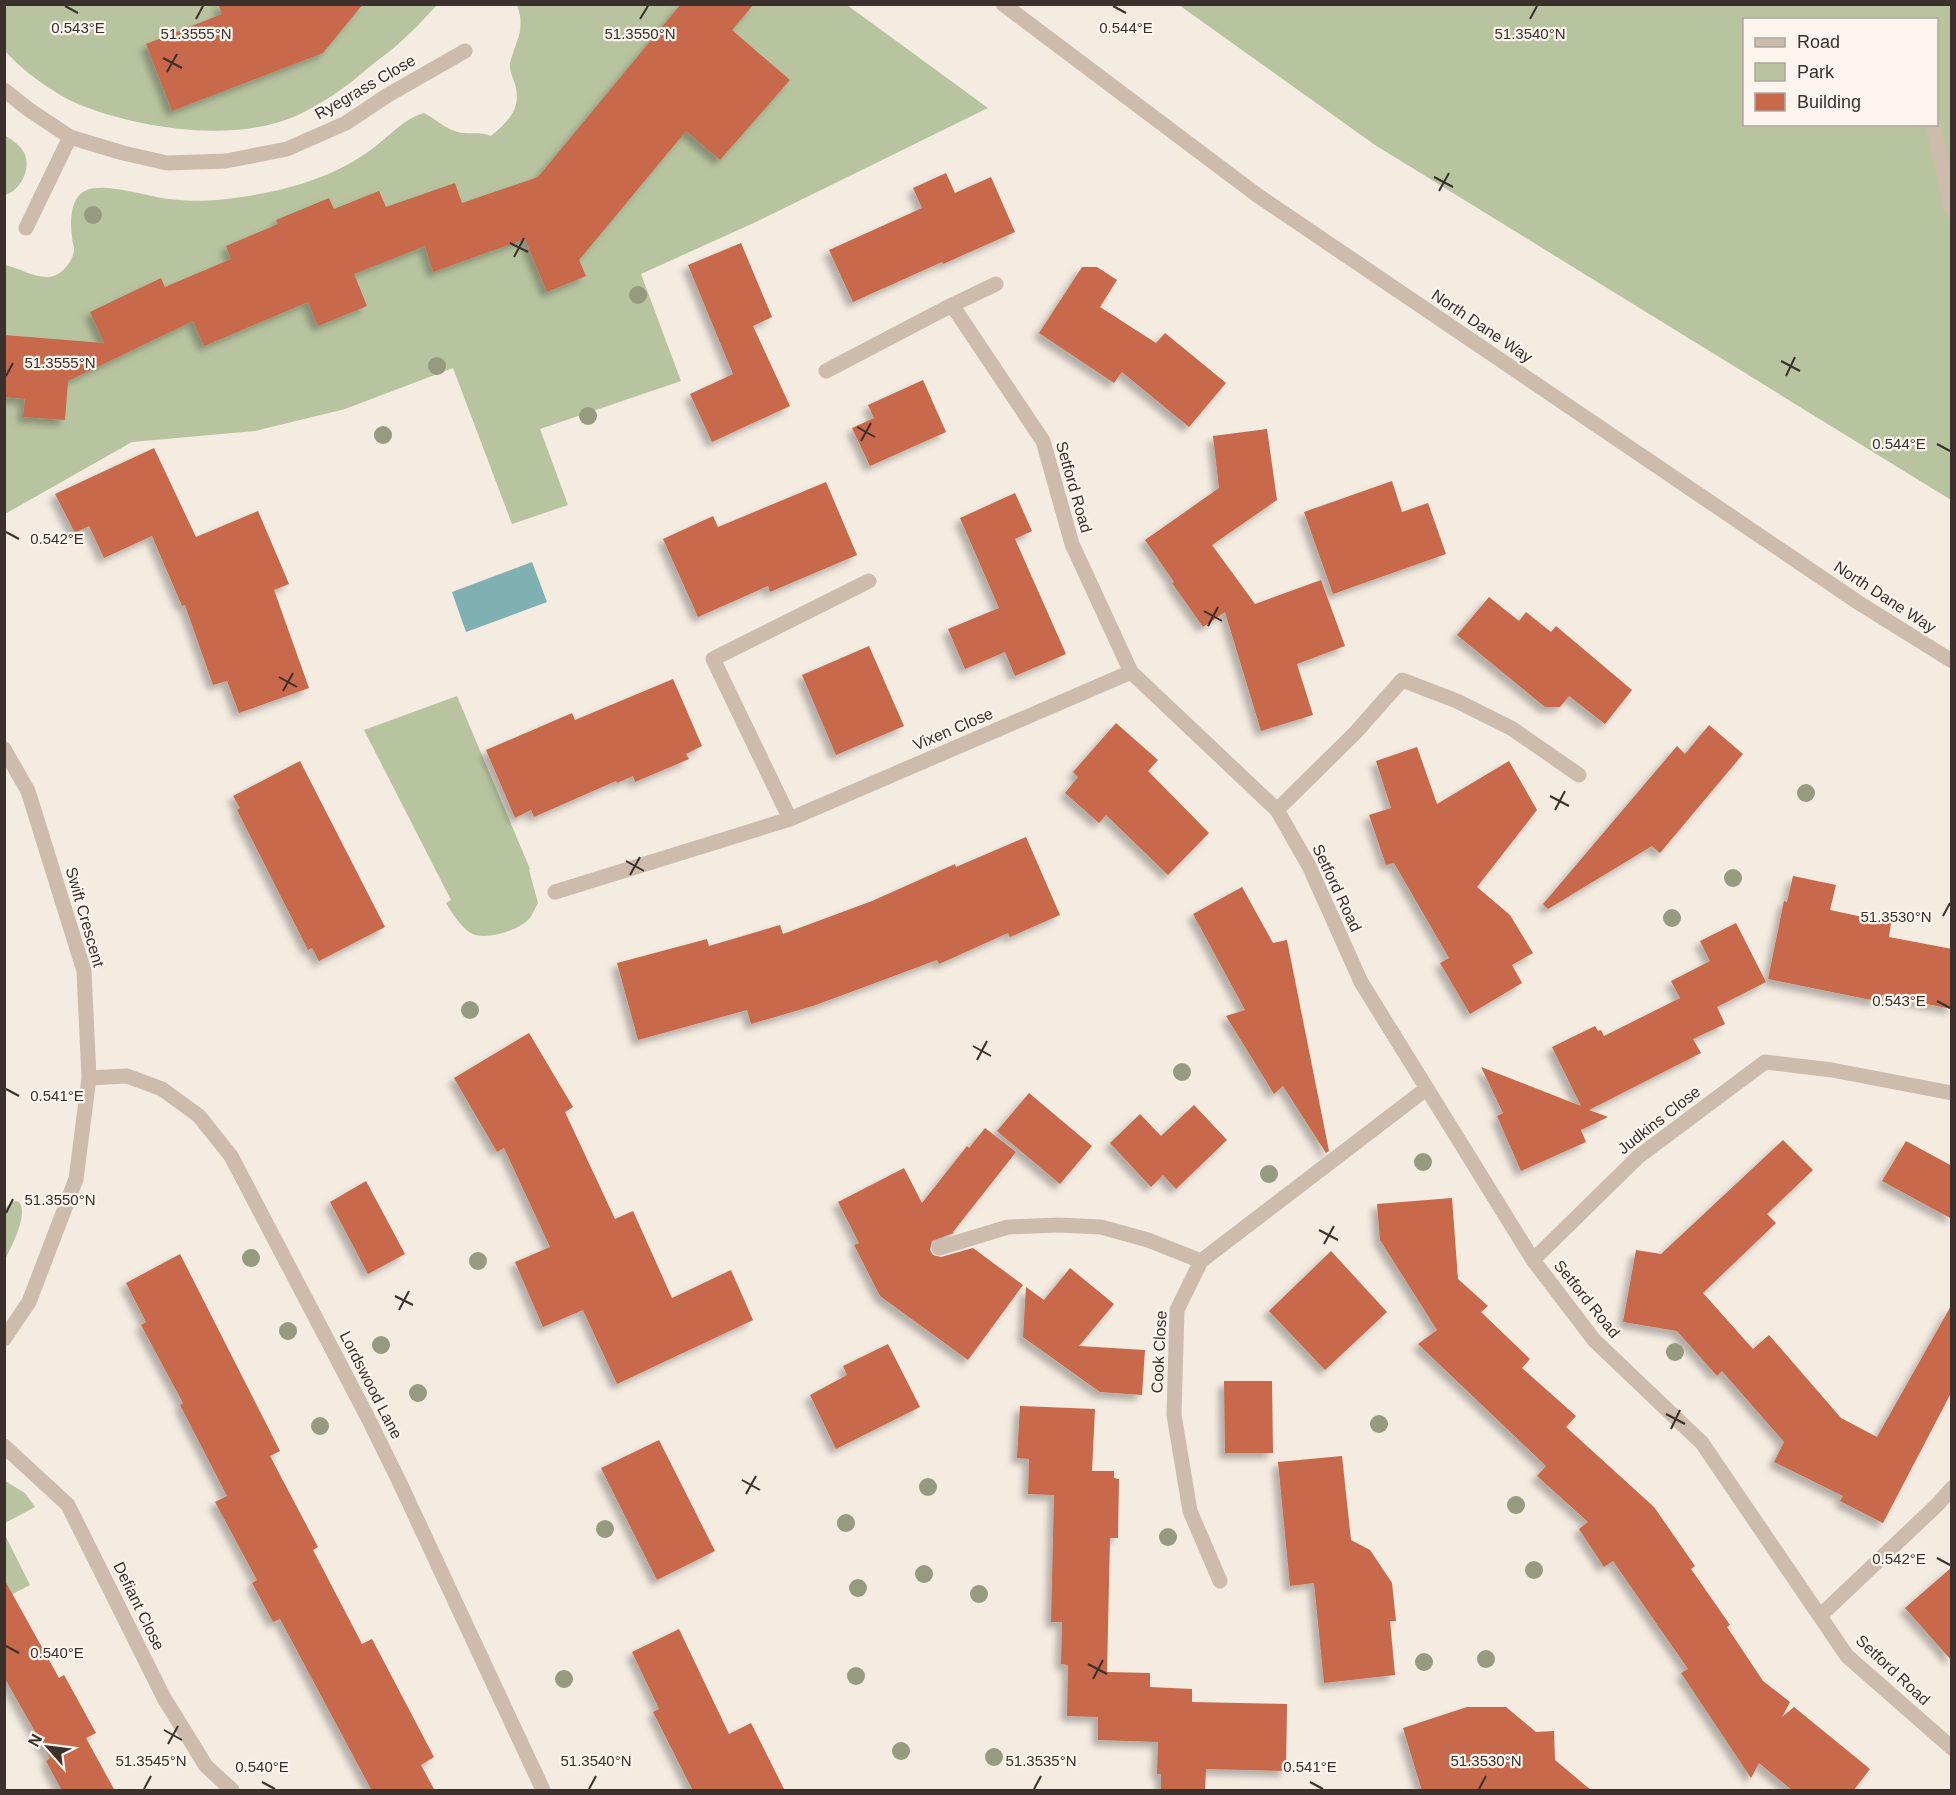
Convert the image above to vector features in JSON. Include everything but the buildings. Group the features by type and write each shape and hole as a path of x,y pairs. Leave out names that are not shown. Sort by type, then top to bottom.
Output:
{"street":[{"name":"North Dane Way","path":"1003,4 1257,195 1859,603 1952,661"},
{"name":"Ryegrass Close","path":"4,90 70,137 167,163 226,161 287,149 346,123 388,95 465,51"},
{"path":"1933,126 1952,211"},
{"path":"26,228 70,137"},
{"path":"826,371 952,304 996,284"},
{"name":"Setford Road","path":"952,304 1043,441 1072,543 1131,672 1277,810 1309,867 1361,982 1533,1260 1594,1340 1702,1443 1847,1656 1952,1748"},
{"path":"790,819 713,659 869,581"},
{"name":"Vixen Close","path":"555,891 790,819 1131,672"},
{"path":"1277,810 1356,732 1402,680 1457,701 1511,728 1579,776"},
{"name":"Swift Crescent","path":"4,749 28,791 84,971 89,1078 76,1179 29,1302 4,1340"},
{"name":"Judkins Close","path":"1533,1260 1638,1157 1765,1062 1832,1070 1952,1093"},
{"name":"Lordswood Lane","path":"89,1078 127,1076 162,1089 199,1116 231,1156 383,1448 543,1791"},
{"name":"Cook Close","path":"1220,1581 1190,1511 1174,1415 1177,1310 1201,1261 1426,1089"},
{"path":"939,1248 1008,1227 1058,1225 1101,1227 1148,1240 1201,1261"},
{"name":"Defiant Close","path":"4,1446 68,1505 164,1698 206,1766 232,1791"},
{"path":"1821,1615 1952,1488"}],"green space":[{"path":"4,5 437,5 393,49 342,89 315,106 296,116 271,124 216,131 187,130 129,120 102,113 59,94 29,74 5,51"},
{"path":"517,5 847,5 988,108 758,221 641,274 681,381 540,429 568,505 512,524 453,368 345,409 255,431 132,442 5,514 5,265 42,277 53,276 61,272 73,255 71,225 76,199 80,194 93,188 196,201 260,194 327,175 357,159 403,124 424,113 453,131 491,136 509,118 516,106 516,90 510,65 521,21"},
{"path":"1179,5 1951,5 1951,500 1375,145"},
{"path":"4,135 21,148 27,164 24,177 16,189 5,195"},
{"path":"457,696 530,869 538,903 524,923 500,934 482,936 469,932 448,907 446,903 451,900 364,730"},
{"path":"15,1201 19,1202 22,1207 21,1222 5,1260 5,1207"},
{"path":"5,1481 25,1493 35,1507 5,1523"},
{"path":"4,1533 30,1585 5,1598 4,1598"}],"water":[{"path":"532,562 547,602 466,632 452,592"}]}
